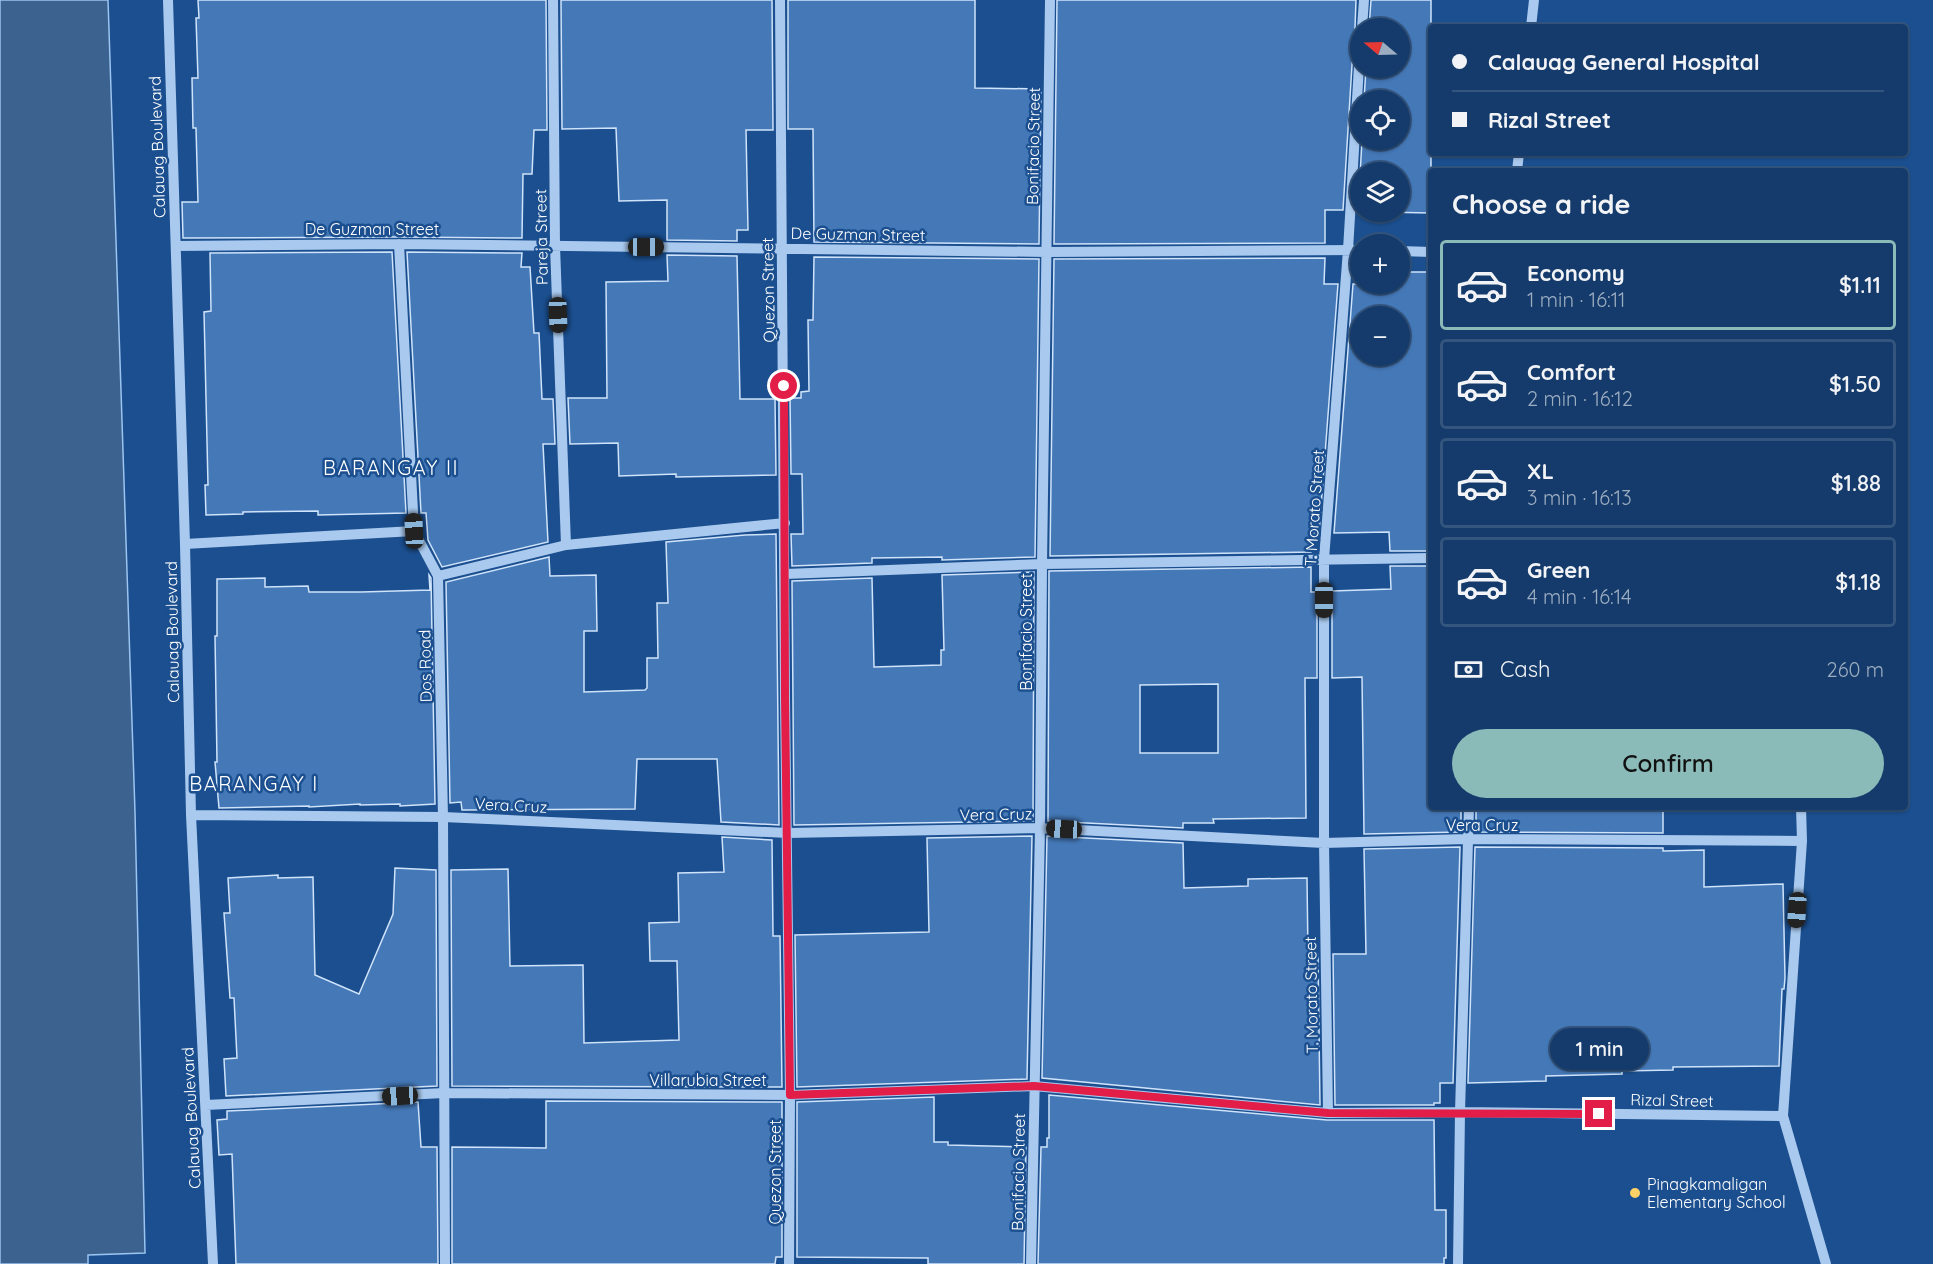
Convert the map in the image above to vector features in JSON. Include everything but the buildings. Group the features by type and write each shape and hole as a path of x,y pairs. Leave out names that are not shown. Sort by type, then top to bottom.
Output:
{"street":[{"name":"Calauag Boulevard","path":"168,0 191,815 213,1264"},
{"name":"Pareja Street","path":"553,0 555,246 566,545"},
{"name":"Quezon Street","path":"780,0 790,1095 789,1264"},
{"name":"Bonifacio Street","path":"1031,1264 1040,828 1041,564 1050,0"},
{"path":"1363,18 1364,0"},
{"path":"1531,24 1534,0"},
{"name":"T. Morato Street","path":"1328,1113 1324,843 1324,559 1348,250 1358,78"},
{"name":"De Guzman Street","path":"176,246 399,244 1047,252 1348,250"},
{"name":"Dos Road","path":"399,244 414,531 438,576 443,817 445,1264"},
{"path":"1410,251 1428,252"},
{"path":"438,576 566,545 785,523"},
{"path":"185,544 414,531"},
{"path":"785,574 1041,564 1428,558"},
{"path":"1458,1264 1469,810"},
{"path":"1802,810 1802,841 1783,1116 1826,1264"},
{"name":"Vera Cruz","path":"191,815 443,817 788,833 1040,828 1324,843 1467,839 1802,841"},
{"name":"Villarubia Street","path":"206,1105 444,1093 790,1095 1034,1086 1328,1113 1460,1112"},
{"name":"Rizal Street","path":"1460,1112 1783,1116"}],"water":[{"path":"0,0 108,0 135,812 145,1253 88,1255 88,1264 0,1264"}],"place":[{"name":"Pinagkamaligan Elementary School","path":"1635,1193"}],"district":[{"name":"BARANGAY II","path":"391,467"},
{"name":"BARANGAY I","path":"254,783"}],"route":[{"path":"784,386 790,1095 1034,1086 1328,1113 1599,1114"}]}
